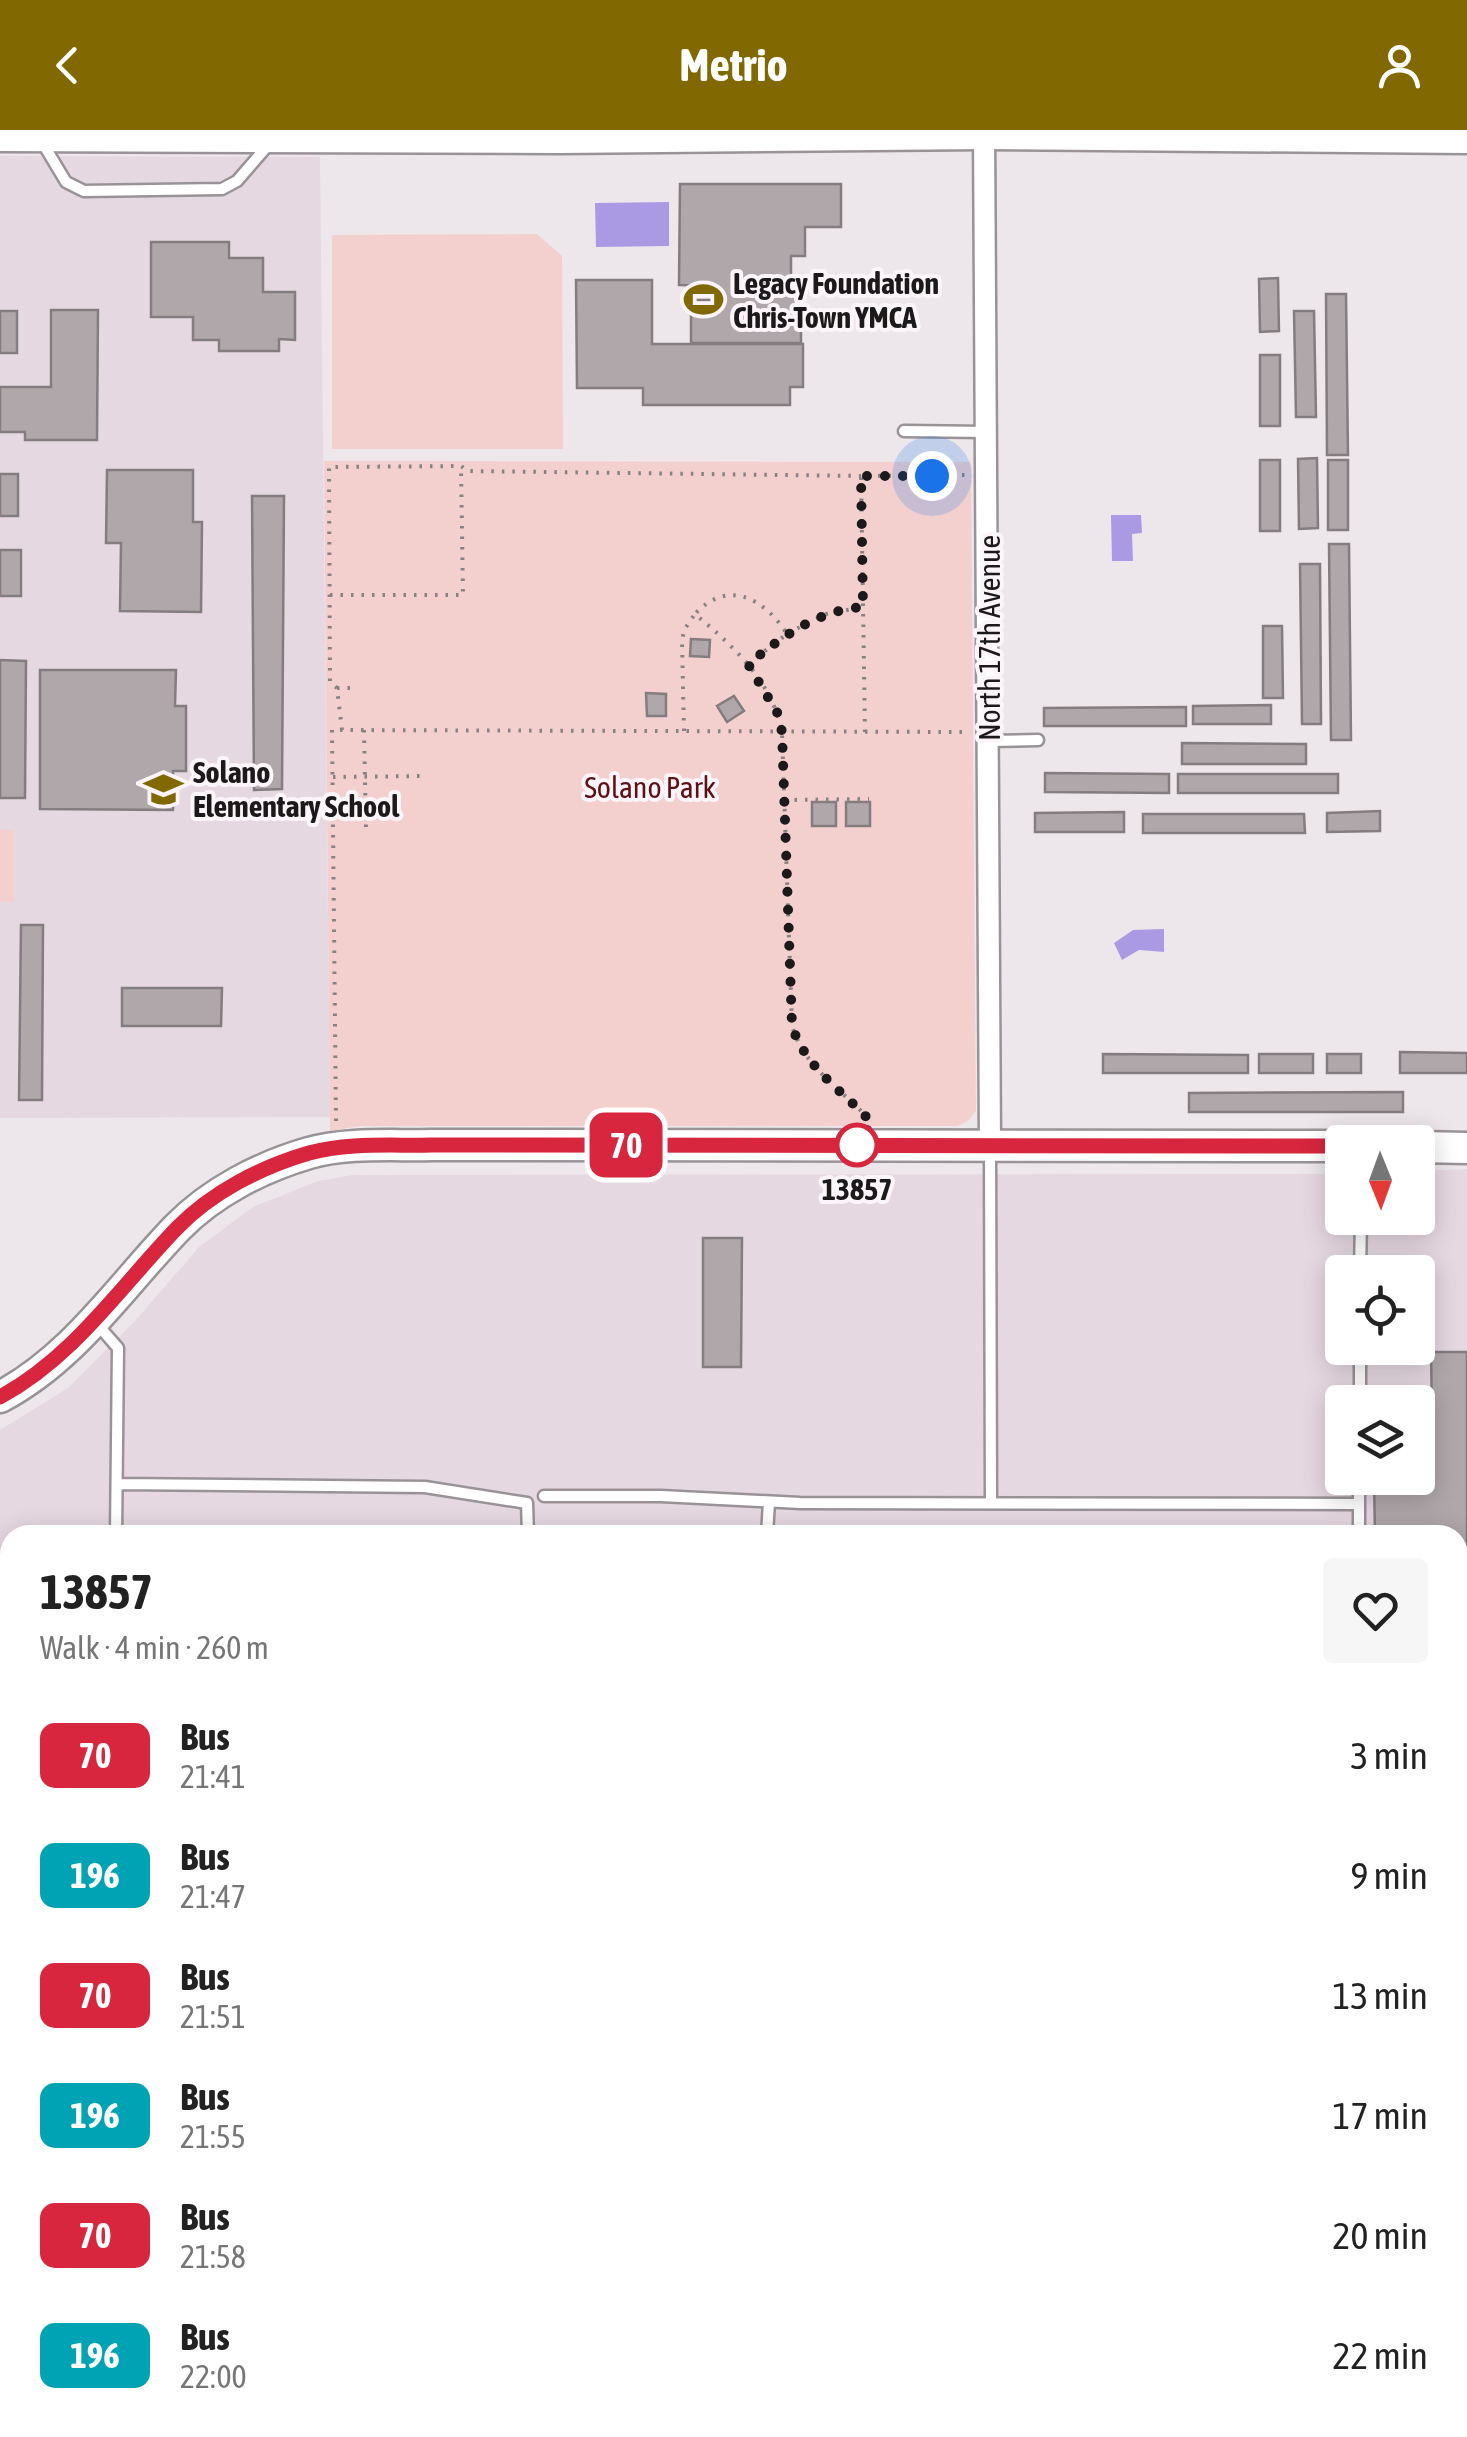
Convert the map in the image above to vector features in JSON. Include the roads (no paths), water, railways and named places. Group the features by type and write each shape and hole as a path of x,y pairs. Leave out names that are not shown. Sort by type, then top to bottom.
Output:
{"street":[{"path":"0,136 274,138 984,132 1326,133 1467,138"},
{"name":"North 17th Avenue","path":"984,132 988,432 980,737 990,1145"},
{"path":"0,1397 49,1366 178,1226 217,1194 240,1180 310,1153 351,1146 432,1145 1325,1146"},
{"path":"1435,1147 1467,1148"}],"lane":[{"path":"39,136 66,182 84,191 222,189 238,181 274,138"},
{"path":"904,431 988,432"},
{"path":"980,737 1038,740"},
{"path":"990,1145 991,1504"},
{"path":"94,1320 118,1348 116,1525"},
{"path":"118,1484 425,1486 527,1503 528,1525"},
{"path":"1358,1495 1358,1525"},
{"path":"544,1496 661,1496 769,1502 1358,1504"},
{"path":"768,1525 769,1502"}],"place":[{"name":"Legacy Foundation Chris-Town YMCA","path":"703,300"},
{"name":"Solano Elementary School","path":"163,789"},
{"name":"13857","path":"857,1145"}],"park label":[{"name":"Solano Park","path":"650,787"}]}
